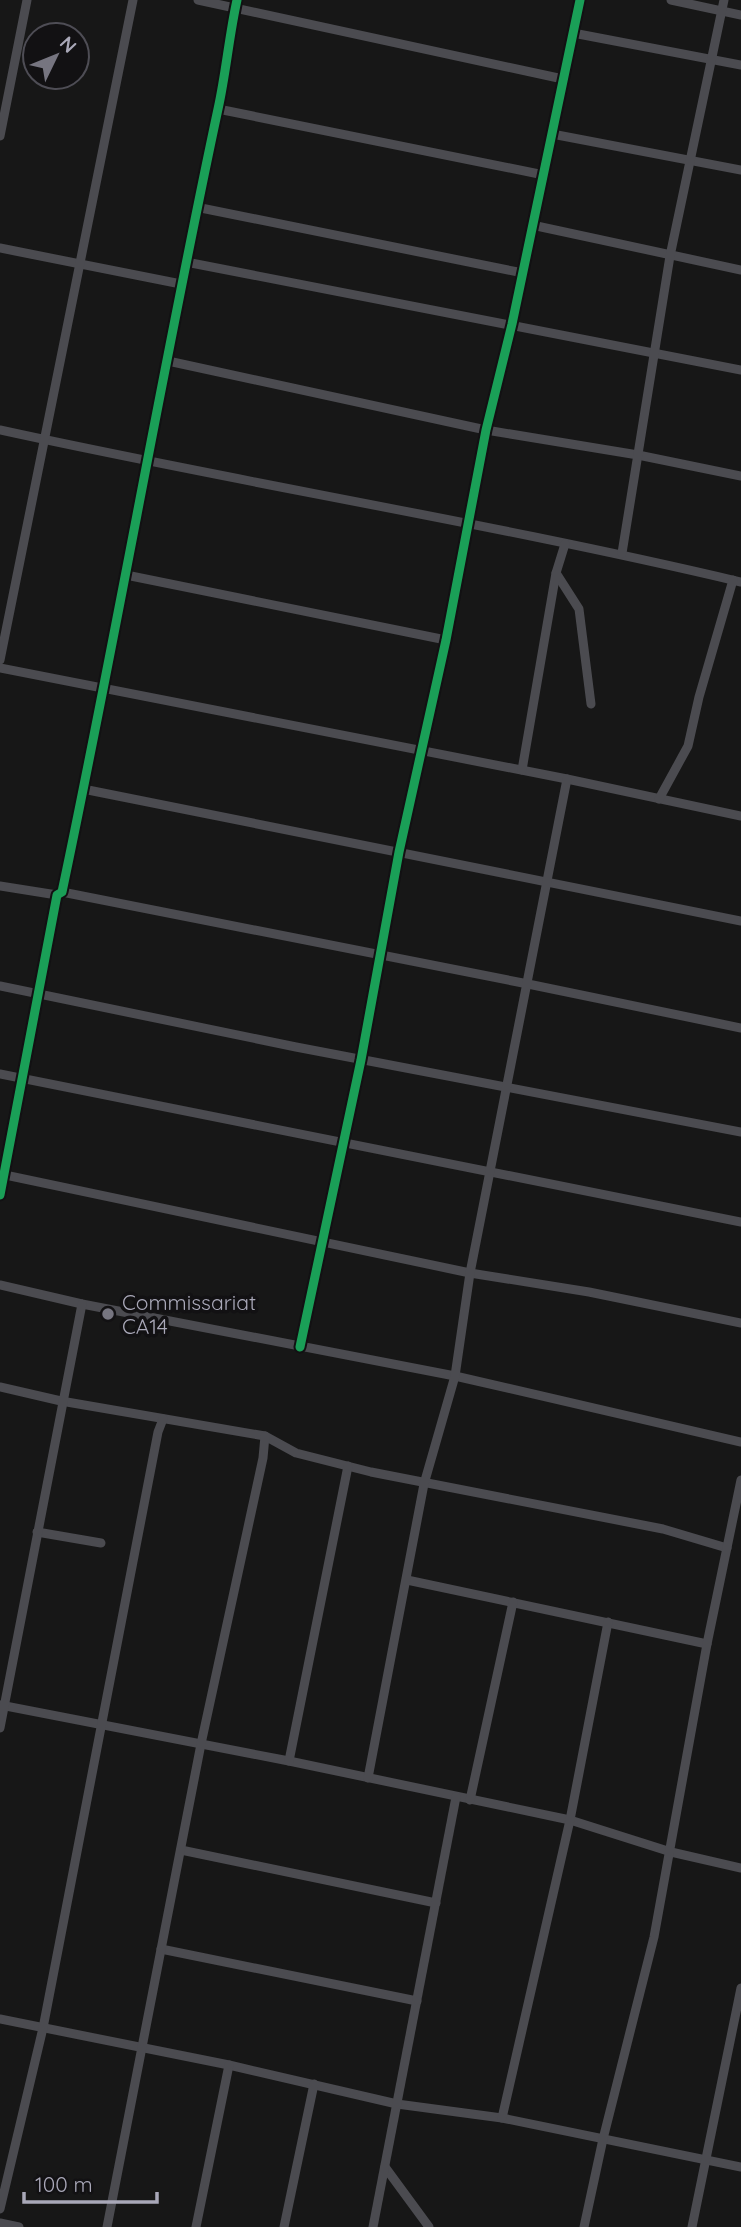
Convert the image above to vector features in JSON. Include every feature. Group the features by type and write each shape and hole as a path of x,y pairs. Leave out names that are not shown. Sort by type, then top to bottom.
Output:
{"street":[{"path":"0,136 27,0"},
{"path":"0,660 133,0"},
{"path":"198,0 236,4 563,79"},
{"path":"300,1347 360,1060 399,852 470,522 486,430 512,324 580,0"},
{"path":"671,0 741,15"},
{"path":"622,553 670,256 724,0"},
{"path":"0,1195 2,1174 126,575 196,207 218,109 236,4"},
{"path":"573,33 741,65"},
{"path":"218,109 544,175"},
{"path":"552,134 741,170"},
{"path":"196,207 523,273"},
{"path":"532,225 741,270"},
{"path":"0,248 181,284"},
{"path":"186,262 741,370"},
{"path":"168,362 486,430 638,455 741,476"},
{"path":"0,430 470,522 565,544 622,553 737,581 699,697 688,746 659,799"},
{"path":"522,770 556,573 565,544"},
{"path":"556,573 579,609 591,704"},
{"path":"126,575 446,640"},
{"path":"0,668 522,770 741,816"},
{"path":"368,1778 424,1484 454,1376 470,1273 567,779"},
{"path":"83,789 741,921"},
{"path":"0,886 59,894 379,955 741,1028"},
{"path":"0,986 360,1060 741,1132"},
{"path":"0,1074 741,1222"},
{"path":"2,1174 470,1273 589,1292 741,1323"},
{"path":"0,1285 82,1304 454,1376 741,1442"},
{"path":"0,1728 2,1705 82,1304"},
{"path":"0,1387 61,1401 265,1436 296,1453 348,1466 424,1484 663,1529 727,1548"},
{"path":"0,2209 43,2028 158,1432 163,1419"},
{"path":"107,2227 201,1744 260,1471 265,1436"},
{"path":"289,1761 348,1466"},
{"path":"583,2227 644,1984 671,1852 707,1644 741,1480"},
{"path":"37,1532 101,1543"},
{"path":"407,1580 707,1644"},
{"path":"470,1800 513,1602"},
{"path":"502,2118 570,1820 608,1622"},
{"path":"2,1705 570,1820 671,1852 741,1868"},
{"path":"373,2227 456,1797"},
{"path":"181,1850 436,1903"},
{"path":"161,1948 417,2001"},
{"path":"692,2227 741,1989"},
{"path":"0,2018 229,2064 397,2104 502,2118 741,2167"},
{"path":"196,2227 229,2064"},
{"path":"284,2227 314,2084"},
{"path":"385,2167 429,2227"},
{"path":"0,2223 19,2227"}],"cycle path":[{"path":"0,1195 57,895 62,892 102,697 221,95 237,0"},
{"path":"300,1347 361,1060 399,852 446,640 486,430 512,324 580,0"}],"place":[{"name":"Commissariat CA14","path":"108,1314"}]}
